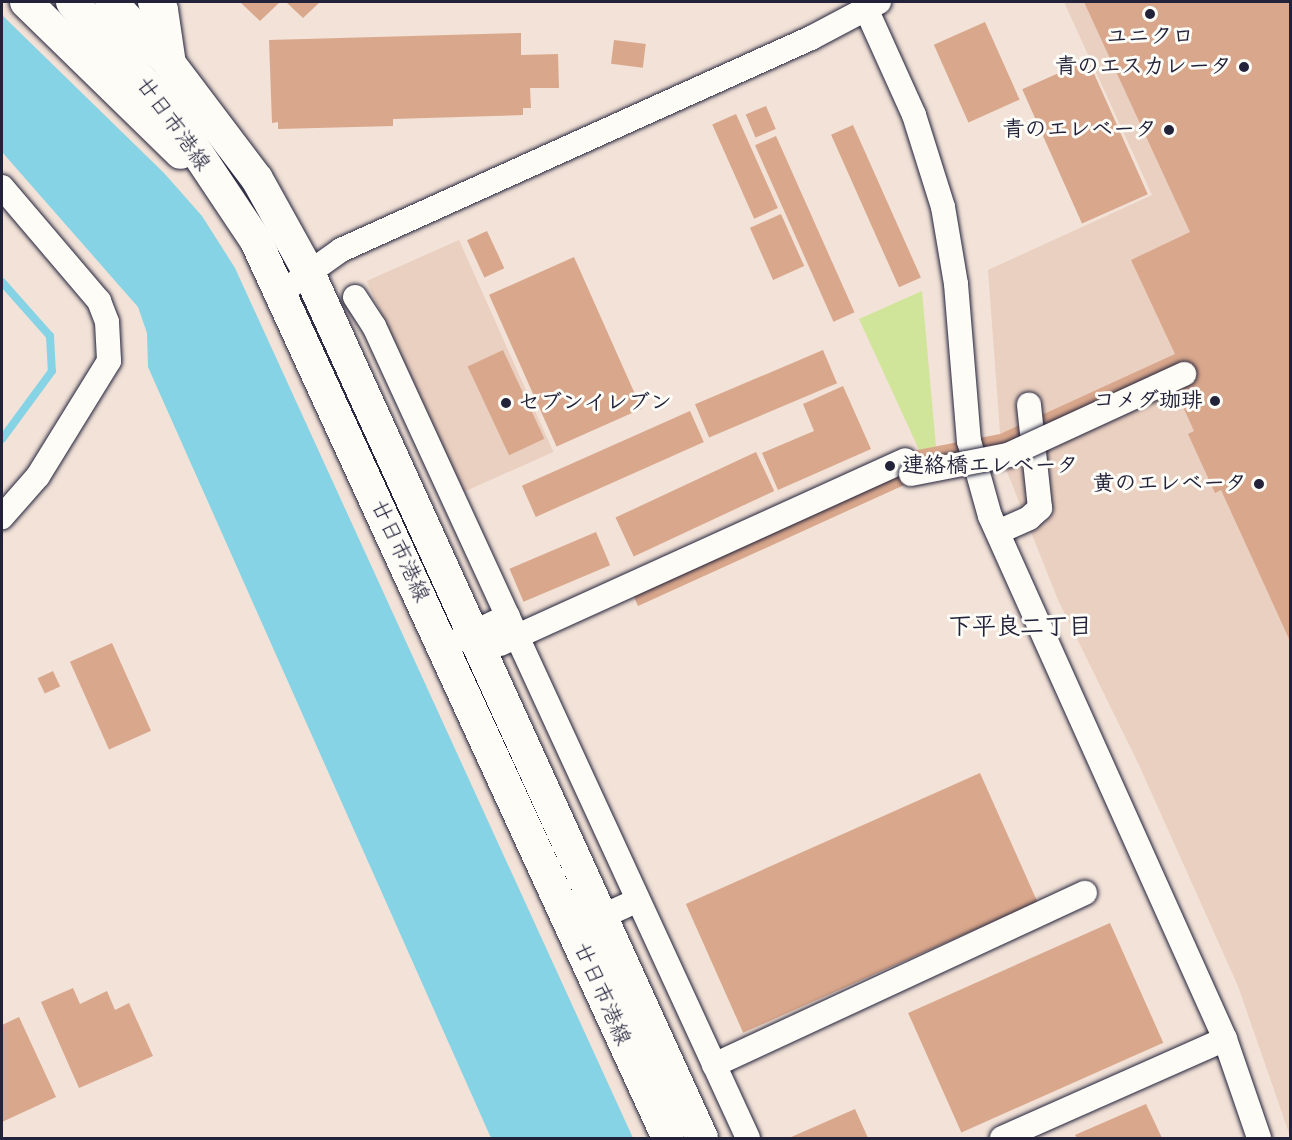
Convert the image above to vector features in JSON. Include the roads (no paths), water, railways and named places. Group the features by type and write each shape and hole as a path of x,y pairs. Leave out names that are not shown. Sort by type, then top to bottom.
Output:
{"main road":[{"path":"26,2 224,196"},
{"name":"廿日市港線","path":"72,2 170,112 256,241 282,292 496,641 573,930 668,1138"},
{"name":"廿日市港線","path":"111,2 170,64 257,178 308,271 496,641 601,917 702,1138"},
{"path":"153,2 162,10 170,64"}],"street":[{"path":"282,292 308,271 341,250 870,4 914,116 943,207 956,284 969,441 998,532 1225,1039 1259,1138"},
{"path":"2,188 99,301 107,322 109,361 38,476 2,517"},
{"path":"355,297 374,326 496,641 638,900 748,1138"},
{"path":"496,641 632,593 910,474 1008,454 1181,367"},
{"path":"998,532 1029,518 1040,508 1029,405"},
{"path":"714,1065 1085,893"},
{"path":"573,930 638,900"},
{"path":"1002,1138 1225,1039"}],"water":[{"path":"2,15 164,173 202,216 235,268 633,1138 491,1138 148,367 147,333 138,307 2,152"}],"waterway":[{"path":"2,282 50,336 52,371 2,439"}],"place":[{"name":"ユニクロ","path":"1150,14"},
{"name":"青のエスカレータ","path":"1244,67"},
{"name":"青のエレベータ","path":"1169,130"},
{"name":"コメダ珈琲","path":"1215,401"},
{"name":"セブンイレブン","path":"506,403"},
{"name":"連絡橋エレベータ","path":"890,466"},
{"name":"黄のエレベータ","path":"1259,484"}],"district":[{"name":"下平良二丁目","path":"1020,628"}]}
